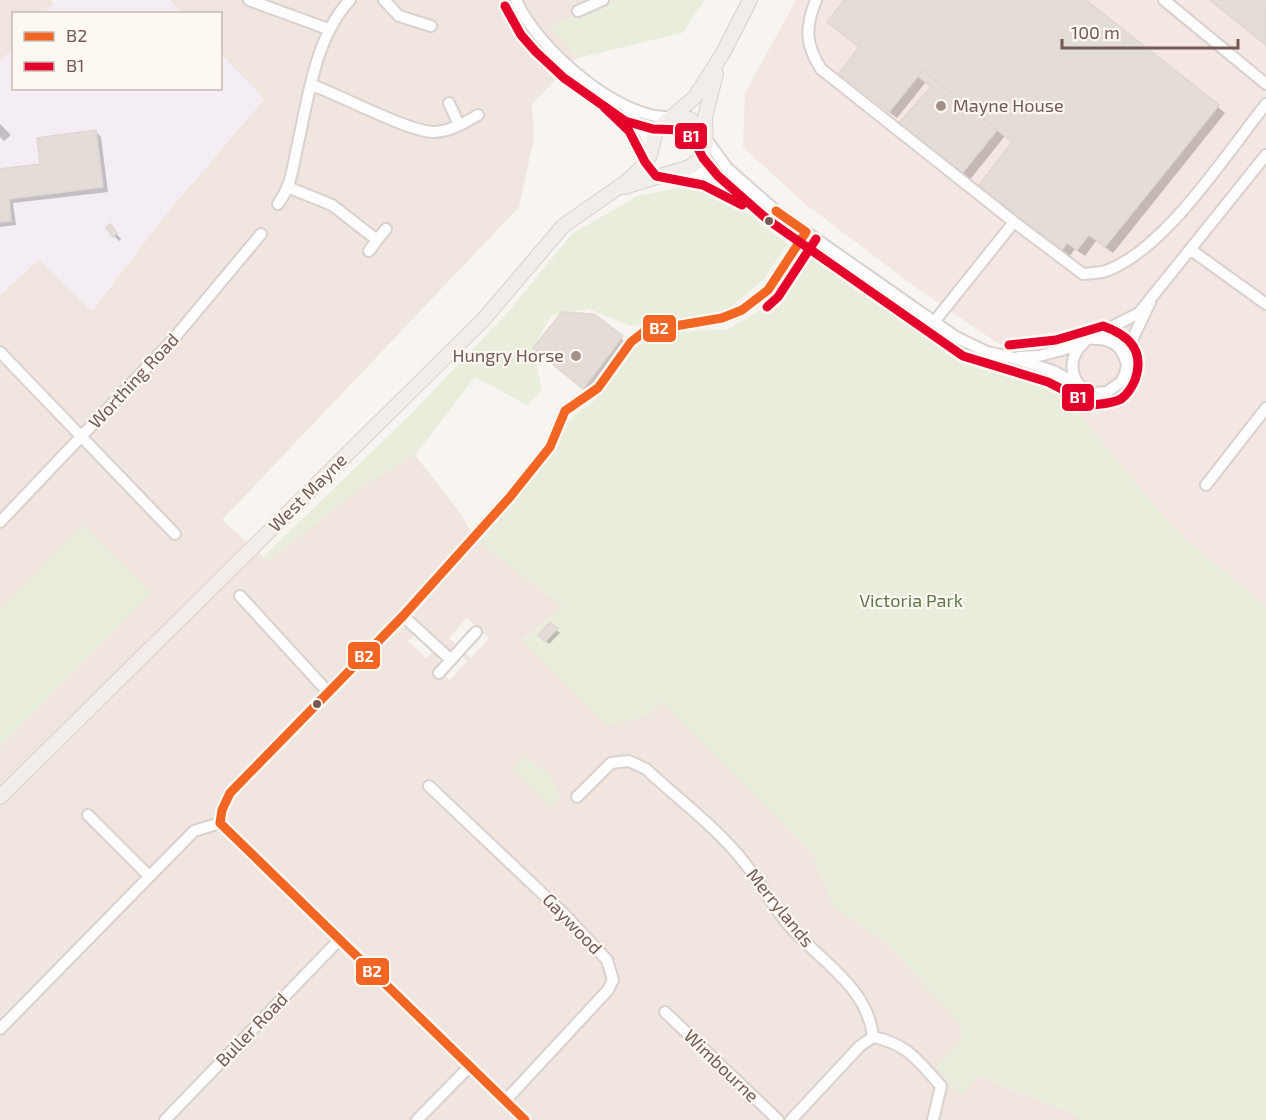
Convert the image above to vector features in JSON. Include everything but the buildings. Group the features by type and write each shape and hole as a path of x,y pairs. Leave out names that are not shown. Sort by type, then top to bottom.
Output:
{"main road":[{"name":"West Mayne","path":"0,797 484,319 555,234 578,213 614,191 643,166 652,148 656,130 695,97 723,53 750,0"},
{"name":"West Mayne","path":"614,191 683,169 697,163 702,157 706,139 708,104 723,53"},
{"path":"672,117 690,119 702,130 706,139"},
{"path":"652,148 663,166 683,169"}],"street":[{"path":"249,0 328,29"},
{"path":"278,204 290,188 312,84 328,29 350,0"},
{"path":"384,0 399,16 431,26"},
{"path":"516,0 531,28 544,44 570,68 623,106 643,115 672,117"},
{"path":"578,11 603,0"},
{"path":"816,0 809,30 809,51 821,69 1083,274 1106,271 1143,249 1171,223 1266,104"},
{"path":"1164,0 1266,84"},
{"path":"312,84 412,128 432,132 459,125 478,115"},
{"path":"448,103 459,125"},
{"path":"623,106 639,124 652,148"},
{"path":"706,139 727,168 776,211 970,346 1053,371 1085,390 1099,394 1114,389 1121,382 1133,338 1150,302"},
{"path":"1010,357 1059,352 1088,341 1129,319 1150,302 1266,155"},
{"path":"683,169 707,174 776,211"},
{"path":"290,188 332,205 377,240"},
{"path":"934,322 1014,222"},
{"path":"369,251 386,229"},
{"path":"220,823 222,810 230,793 403,616 517,489 550,447 565,411 598,388 631,342 645,331 722,318 742,310 768,290 806,232"},
{"name":"Worthing Road","path":"0,522 170,343 261,234"},
{"path":"1191,250 1266,304"},
{"path":"1085,390 1075,378 1072,369 1073,357 1088,341 1101,338 1116,344 1122,351 1127,365"},
{"path":"0,352 81,439 175,534"},
{"path":"1206,485 1266,408"},
{"path":"240,596 328,692"},
{"path":"403,616 451,660"},
{"path":"439,673 476,632"},
{"name":"Merrylands","path":"578,797 611,763 629,761 646,769 739,856 787,923 844,979 864,1005 871,1019 873,1037"},
{"name":"Gaywood","path":"429,786 561,911 610,965 613,980 608,990 505,1101"},
{"path":"88,815 148,875"},
{"path":"0,1029 148,875 194,831 220,823"},
{"path":"220,823 525,1120"},
{"name":"Buller Road","path":"165,1120 339,940"},
{"name":"Wimbourne","path":"665,1012 778,1120"},
{"path":"791,1120 860,1046 873,1037 892,1041 908,1049 941,1086 933,1120"},
{"path":"417,1120 470,1066"}],"shaded area":[{"path":"0,0 52,0 53,4 46,12 12,12 12,49 0,62"},
{"path":"57,0 169,0 181,12 47,12"},
{"path":"169,0 616,0 550,26 577,58 532,104 534,138 519,207 222,520 268,561 368,482 415,455 459,511 474,537 563,607 523,640 662,701 812,853 834,907 886,942 961,1025 961,1042 936,1068 961,1094 976,1075 1079,1116 1079,1120 0,1120 0,747 151,592 0,610 0,295 39,259 92,311 166,214 264,99 222,55 222,12 181,12","holes":["414,611 416,621 443,647 450,649 457,645 449,638 467,618 489,638 471,658 464,652 461,655 467,661 450,680 436,668 439,661 437,654 433,651 426,658 408,641 415,634 407,628 398,627"]},
{"path":"796,0 1266,0 1266,606 1174,529 1049,378 918,289 804,203 743,147 745,93"},
{"path":"12,49 12,90 222,90 222,55 264,99 166,214 91,311 39,259 0,295 0,62"}],"green space":[{"path":"616,0 704,0 682,33 577,58 550,26"},
{"path":"677,188 721,194 788,244 762,281 724,313 630,326 589,309 551,316 533,348 542,390 527,405 475,377 415,455 368,482 268,561 262,558 413,412 508,312 572,234 637,196"},
{"name":"Victoria Park","path":"808,253 962,355 1049,378 1174,529 1266,606 1266,1120 1079,1120 1079,1116 977,1075 961,1095 936,1068 961,1042 961,1025 886,942 834,907 812,853 662,702 646,717 607,725 523,641 562,606 477,540 575,415 598,398 640,342 651,334 729,329 767,306"},
{"path":"82,526 151,592 0,747 0,610"},
{"path":"526,757 552,778 559,799 551,807 513,769"}],"transit line":[{"name":"B1","path":"505,6 521,35 564,78 625,121 653,129 684,130 692,137 703,158 718,176 768,220 963,356 1048,382 1093,405 1121,399 1133,385 1138,370 1136,353 1127,339 1103,326 1056,340 1009,345"},
{"name":"B1","path":"604,107 629,131 645,162 656,176 703,185 742,205"},
{"name":"B2","path":"220,823 222,810 230,793 403,616 510,497 550,447 565,411 598,388 631,342 645,331 722,318 742,310 768,290 806,232 776,211"},
{"name":"B1","path":"767,307 778,297 816,239"},
{"name":"B2","path":"220,823 525,1120"}],"place":[{"name":"Mayne House","path":"941,106"},
{"name":"Hungry Horse","path":"576,356"}]}
